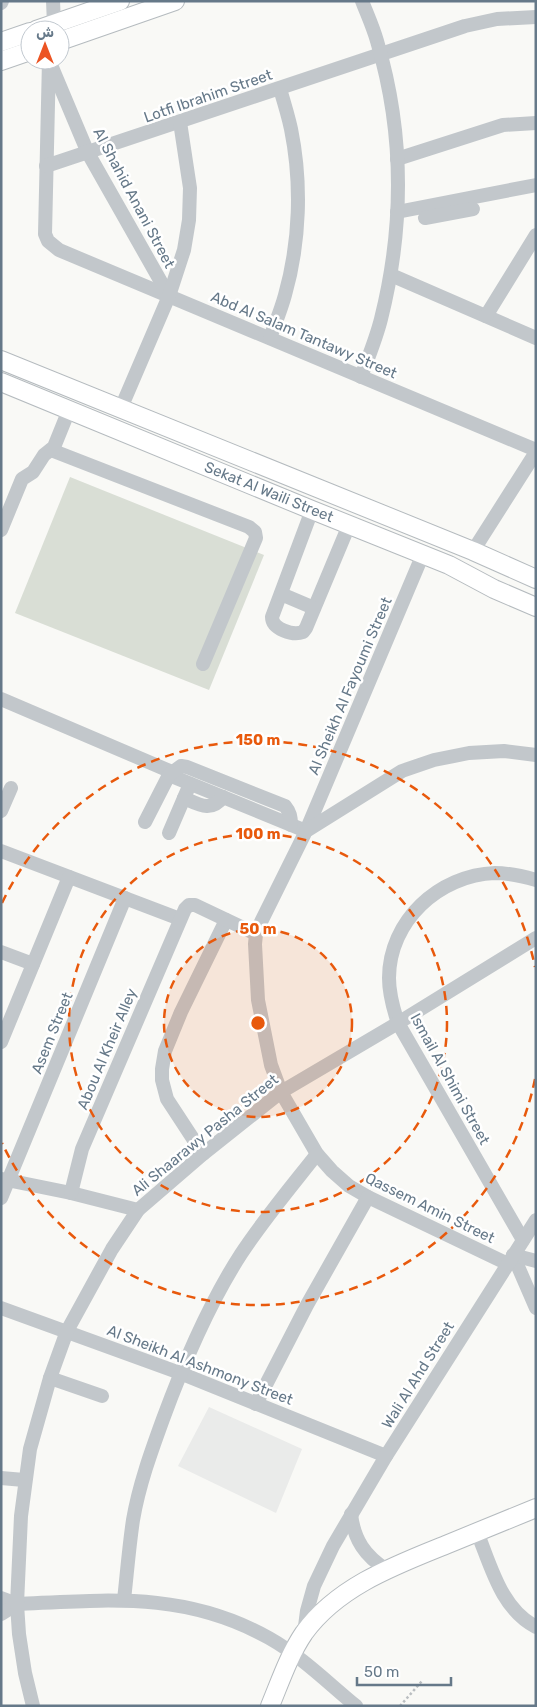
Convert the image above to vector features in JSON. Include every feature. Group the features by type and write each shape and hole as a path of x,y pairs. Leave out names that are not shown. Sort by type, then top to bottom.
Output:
{"main road":[{"path":"65,20 120,1"},
{"path":"70,38 175,1"},
{"path":"1,42 20,35"},
{"path":"1,61 20,54"},
{"name":"Sekat Al Waili Street","path":"1,360 473,551 536,579"},
{"name":"Sekat Al Waili Street","path":"1,382 423,554 536,608"},
{"path":"449,565 474,567 499,574 536,590"},
{"path":"270,1706 304,1634 327,1608 346,1593 387,1570 536,1508"}],"street":[{"path":"53,1 54,20"},
{"path":"362,1 377,39 390,95 396,132 399,180 398,212 391,275 381,321 362,377"},
{"name":"Lotfi Ibrahim Street","path":"46,166 465,26 497,19 536,17"},
{"name":"Al Shahid Anani Street","path":"49,70 45,234 48,241 59,250"},
{"name":"Al Shahid Anani Street","path":"53,70 88,153 168,296"},
{"path":"270,338 285,295 294,254 298,212 297,170 292,137 280,89"},
{"path":"121,408 168,296 184,250 189,220 190,188 180,122"},
{"path":"397,160 503,125 536,123"},
{"path":"432,213 536,185"},
{"path":"398,212 432,213 473,209"},
{"path":"486,316 536,235"},
{"name":"Abd Al Salam Tantawy Street","path":"59,250 536,451"},
{"path":"391,275 536,338"},
{"path":"1,530 22,479 33,472 44,455 54,447 69,410"},
{"path":"51,450 249,526 255,532 256,538 203,664"},
{"path":"473,551 536,451"},
{"path":"312,510 272,617 272,622 275,626 294,634 303,632 348,525"},
{"name":"Al Sheikh Al Fayoumi Street","path":"306,831 423,554"},
{"path":"281,594 314,608"},
{"path":"1,699 190,784 306,831 402,771 434,760 469,753 504,751 536,754"},
{"path":"145,822 170,774 180,766 187,767 285,806 291,818 291,825"},
{"path":"169,833 190,784"},
{"path":"1,811 11,788"},
{"path":"184,798 204,807 210,807 219,802 223,797"},
{"name":"Qassem Amin Street","path":"306,831 256,934 255,970 258,1000 271,1065 281,1092 317,1154 349,1186 368,1197 510,1260 536,1261"},
{"path":"1,851 180,920 184,909 189,905 195,906 256,934"},
{"name":"Ismail Al Shimi Street","path":"523,1240 398,1023 391,1001 389,977 392,954 401,932 414,913 430,896 450,884 472,876 496,873 519,875 536,880"},
{"path":"1,1042 69,877"},
{"name":"Asem Street","path":"1,1198 5,1179 125,898"},
{"name":"Abou Al Kheir Alley","path":"71,1193 82,1149 180,920"},
{"path":"203,1154 167,1099 163,1088 162,1069 165,1051 181,1012 226,920"},
{"name":"Ali Shaarawy Pasha Street","path":"33,1706 25,1673 17,1604 18,1555 24,1480 30,1449 50,1378 67,1331 104,1263 138,1210 203,1154 281,1092 536,938"},
{"path":"1,952 33,964"},
{"path":"124,1600 133,1520 140,1486 150,1453 180,1374 220,1287 241,1253 264,1220 317,1154"},
{"path":"5,1179 138,1210"},
{"path":"256,1404 307,1305 368,1197"},
{"name":"Wali Al Ahd Street","path":"304,1634 306,1612 314,1586 333,1546 386,1456 536,1220"},
{"path":"510,1260 536,1308"},
{"name":"Al Sheikh Al Ashmony Street","path":"1,1308 180,1374 386,1456"},
{"path":"50,1378 102,1396"},
{"path":"1,1478 24,1480"},
{"path":"351,1514 353,1528 365,1553 375,1563 387,1570"},
{"path":"477,1532 503,1594 521,1617 536,1627"},
{"path":"1,1598 17,1604 124,1600 169,1604 213,1614 242,1625 293,1654 356,1706"},
{"path":"1,1614 17,1604"}],"path":[{"path":"400,1706 422,1681"}],"shaded area":[{"path":"70,477 264,555 209,690 15,613"},
{"path":"209,1407 302,1449 276,1513 178,1466"}]}
